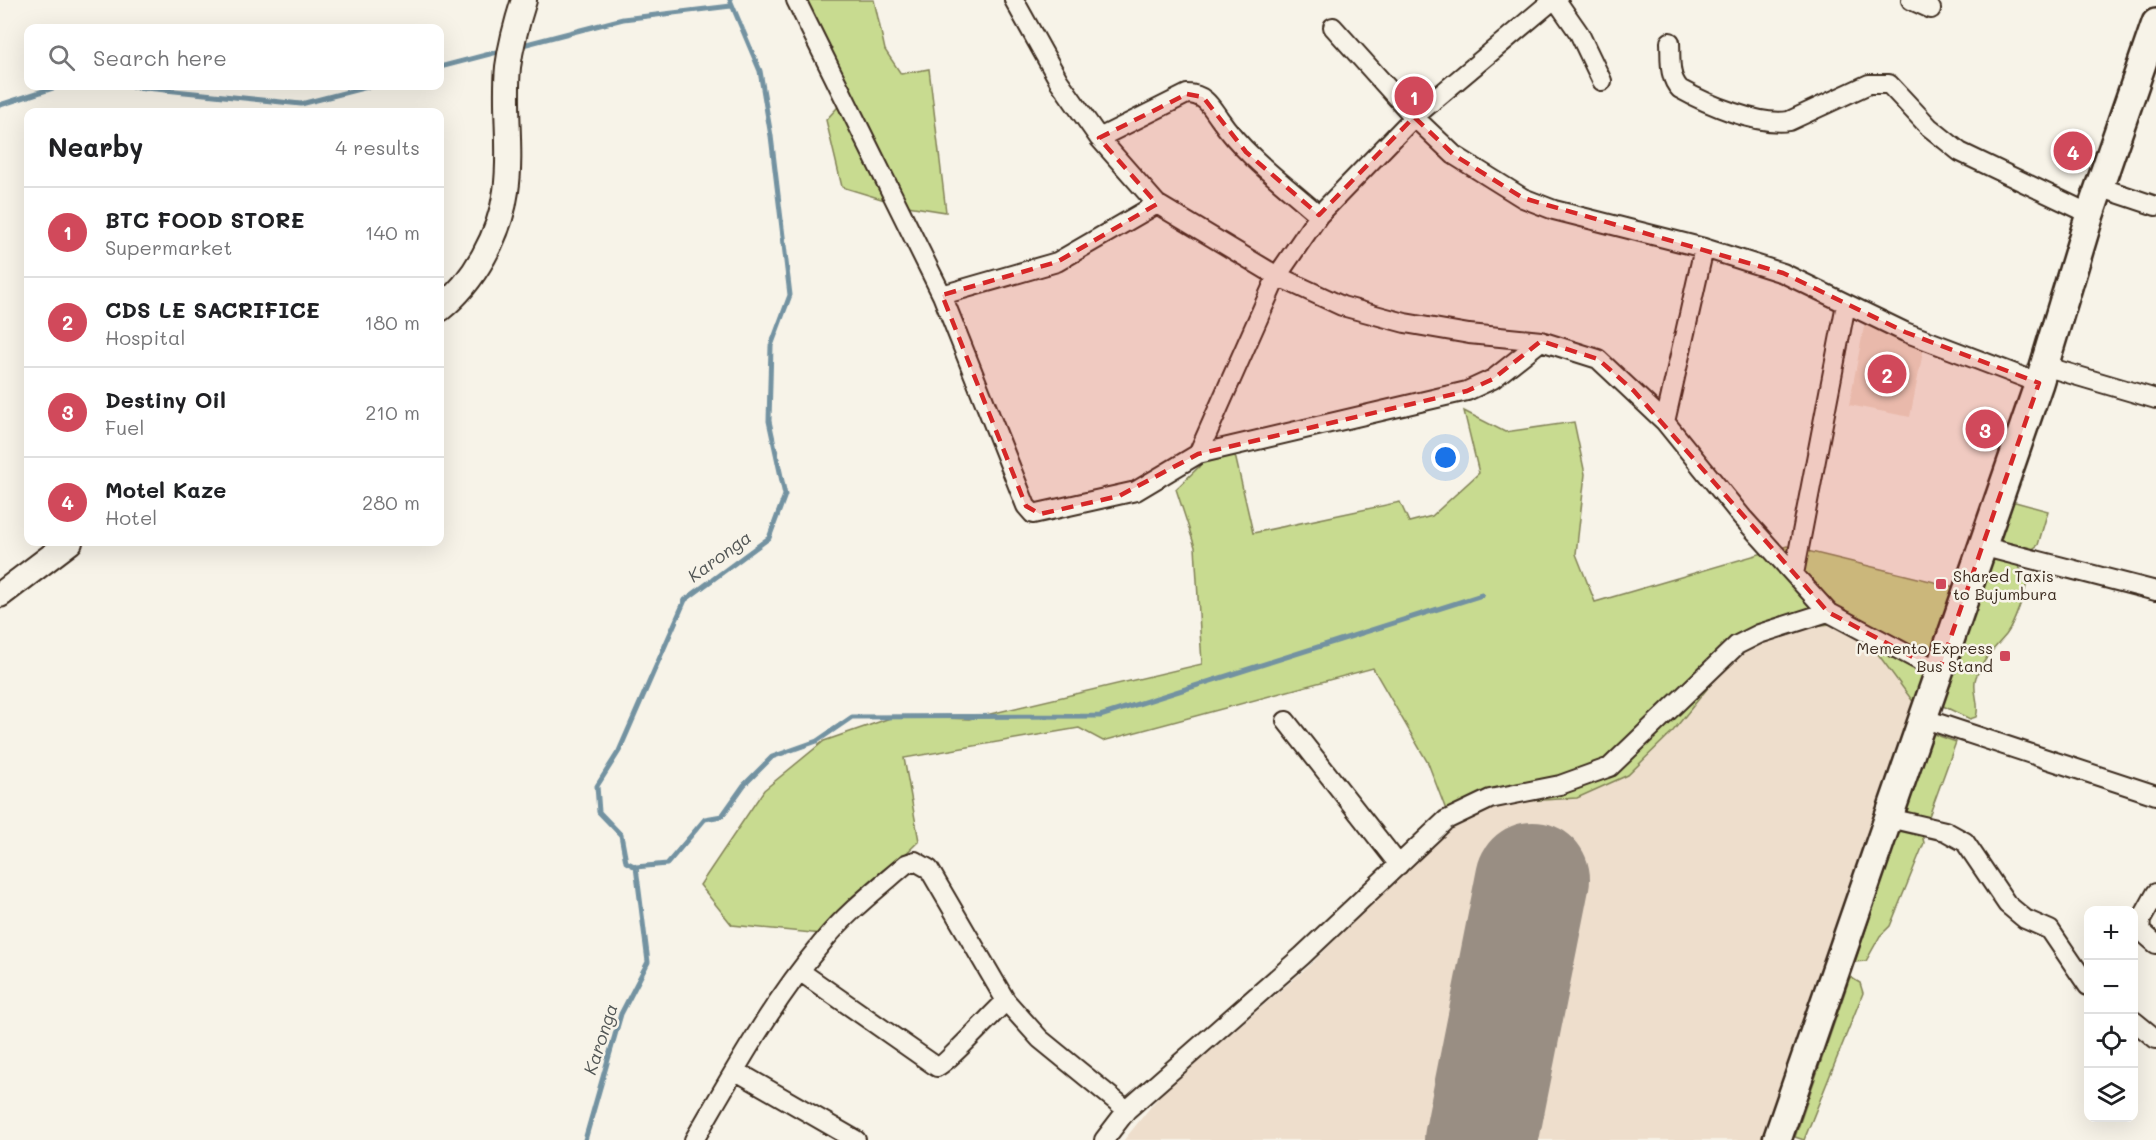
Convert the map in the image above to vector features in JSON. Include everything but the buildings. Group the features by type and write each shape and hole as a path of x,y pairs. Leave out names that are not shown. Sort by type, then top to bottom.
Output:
{"main road":[{"path":"1777,1140 2041,374 2090,214 2156,23"}],"street":[{"path":"444,304 477,267 499,222 506,190 508,69 513,37 524,0"},
{"path":"796,0 942,295 1026,506 1033,514 1136,491 1197,454 1467,391 1493,379 1541,342"},
{"path":"1014,0 1059,81 1099,138 1157,204 1277,276 1342,306 1405,323 1469,334 1541,342 1598,359 1665,422 1742,517 1828,612 1939,671"},
{"path":"1197,454 1277,276 1319,215 1414,117 1554,0 1579,33 1602,81"},
{"path":"1911,0 1931,9"},
{"path":"1334,27 1414,117 1454,155 1523,198 1554,210 1704,248 1783,273 1905,332 2041,374 2156,399"},
{"path":"1670,42 1672,74 1674,83 1680,89 1759,121 1776,123 1789,121 1869,84 1889,84 1929,127 1960,152 2090,214"},
{"path":"1099,138 1187,94 1197,94 1209,103 1231,136 1246,152 1319,215"},
{"path":"2099,187 2156,206"},
{"path":"942,295 1057,262 1157,204"},
{"path":"1665,422 1704,248"},
{"path":"1794,574 1846,304"},
{"path":"0,595 65,546"},
{"path":"1981,546 2156,591"},
{"path":"1104,1140 1127,1110 1302,956 1446,820 1490,799 1560,785 1610,767 1737,645 1770,631 1828,612"},
{"path":"1922,718 2156,795"},
{"path":"1286,721 1399,865"},
{"path":"1888,818 1945,831 1965,842 2007,904 2025,919 2050,930 2084,980"},
{"path":"694,1140 762,1025 821,943 849,913 906,864 915,861 929,869 1006,1001 1040,1039 1127,1110"},
{"path":"2156,892 2141,920 2140,930 2156,944"},
{"path":"801,972 937,1067 945,1064 962,1042 1006,1001"},
{"path":"2138,1026 2156,1039"},
{"path":"736,1071 856,1140"}],"highlighted area":[{"path":"1187,94 1203,97 1246,152 1319,215 1414,117 1454,155 1523,198 1783,273 1905,332 2039,383 1939,671 1828,612 1634,391 1598,359 1541,341 1493,379 1467,391 1198,454 1119,496 1040,514 1026,506 942,295 1057,262 1157,204 1099,138"}],"shaded area":[{"path":"1866,316 1925,342 1910,417 1849,405"},
{"path":"1841,623 1855,637 1877,652 1917,707 1762,1140 1124,1140 1161,1094 1309,966 1447,828 1474,811 1628,775 1673,731 1740,648 1783,629"}],"green space":[{"path":"792,0 874,0 885,50 901,74 929,69 946,212 901,205 842,187 826,120 848,96"},
{"path":"1464,411 1505,432 1574,422 1585,474 1576,554 1595,602 1787,546 1959,588 1917,707 1858,627 1841,623 1783,629 1740,648 1673,731 1628,775 1577,798 1509,802 1446,810 1428,763 1373,668 1103,741 1079,728 904,758 919,841 822,934 732,925 700,885 764,790 824,741 896,716 969,719 1202,664 1195,547 1176,489 1204,462 1235,455 1253,533 1400,502 1409,522 1432,516 1479,473"},
{"path":"2008,500 2048,511 2038,545 2031,550 2011,547 1997,535"},
{"path":"1990,555 2018,566 2028,579 2009,630 1985,659 1976,677 1977,712 1976,717 1970,719 1941,705"},
{"path":"1931,733 1956,742 1928,819 1905,813"},
{"path":"1900,827 1922,834 1924,843 1890,926 1880,936 1866,961 1855,962"},
{"path":"1850,977 1860,983 1863,993 1804,1140 1795,1137"}],"waterway":[{"name":"Karonga","path":"585,1140 621,1014 648,962 636,867 626,862 621,835 599,812 597,786 619,751 685,600 769,538 785,495 769,421 771,346 790,295 771,136 760,71 730,0"},
{"path":"519,46 623,19 731,6"},
{"path":"444,66 505,50"},
{"path":"0,105 47,90"},
{"path":"165,90 301,104 355,90"},
{"path":"636,867 667,864 705,819 722,816 744,785 772,757 817,741 852,717 1100,716 1482,595"}],"runway":[{"path":"1481,1140 1533,879"}],"place":[{"name":"BTC FOOD STORE","path":"1414,96"},
{"name":"Motel Kaze","path":"2073,151"},
{"name":"CDS LE SACRIFICE","path":"1887,374"},
{"name":"Destiny Oil","path":"1985,429"},
{"name":"Shared Taxis to Bujumbura","path":"1941,584"},
{"name":"Memento Express Bus Stand","path":"2005,656"}]}
